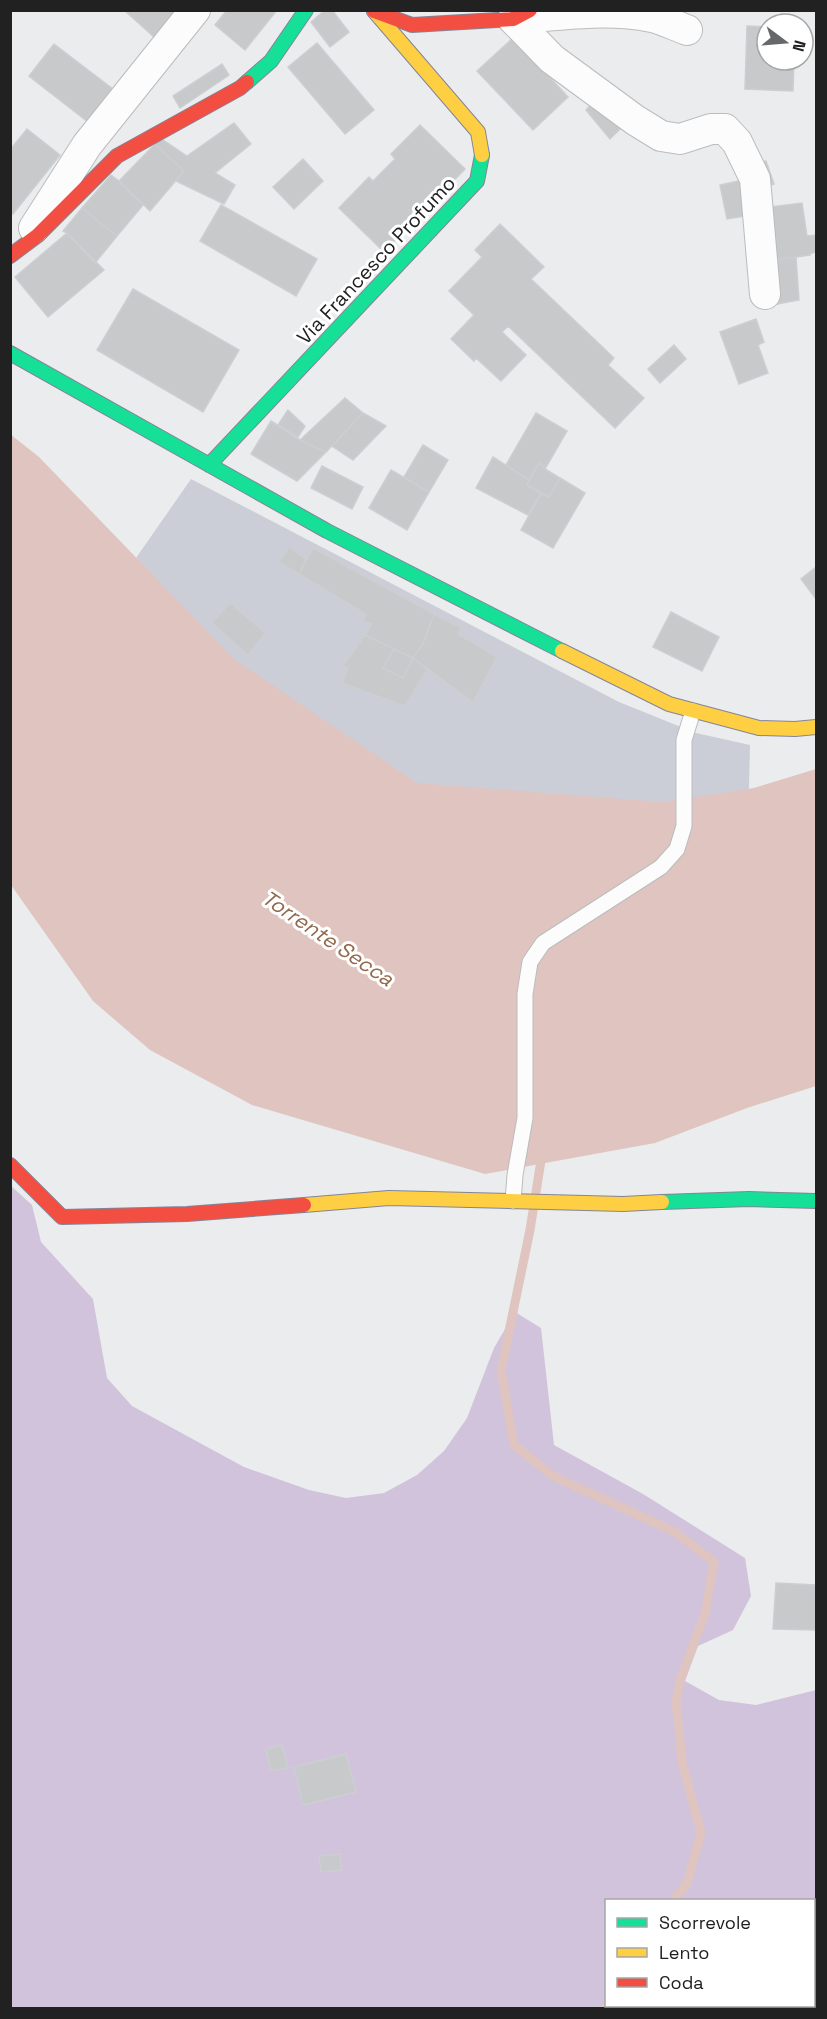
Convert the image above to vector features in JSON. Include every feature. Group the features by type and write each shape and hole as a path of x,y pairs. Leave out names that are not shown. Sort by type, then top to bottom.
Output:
{"street":[{"path":"16,252 87,145 195,10"},
{"path":"16,252 38,235 117,156 240,88 271,61 306,10"},
{"name":"Via Francesco Profumo","path":"374,11 412,25 522,15"},
{"name":"Via Francesco Profumo","path":"209,465 477,181 483,158 478,132 374,11"},
{"path":"522,15 619,14 653,17 687,30"},
{"path":"522,15 552,59 635,120 661,136 680,139 711,129 725,129 737,142 755,179 765,294"},
{"path":"10,353 327,531 504,623 669,704 759,728 816,727"},
{"path":"10,1165 62,1217 187,1214 390,1198 623,1204 749,1199 816,1201"}],"lane":[{"path":"513,1201 525,1118 525,994 530,962 543,943 661,867 677,849 684,826 684,740 693,711"}],"shaded area":[{"path":"191,479 619,702 696,733 750,745 746,910 545,989 136,558"},
{"path":"10,1185 32,1205 41,1242 93,1299 107,1378 132,1406 244,1467 309,1490 346,1498 384,1493 417,1475 444,1451 467,1418 494,1348 515,1312 541,1328 554,1445 643,1494 745,1558 751,1596 733,1630 698,1646 685,1681 719,1700 756,1705 816,1690 816,2008 11,2008"}],"water":[{"name":"Torrente Secca","path":"10,434 39,457 234,659 417,783 662,802 754,788 816,769 816,1086 747,1108 655,1143 485,1174 252,1105 150,1050 93,1001 11,885"}],"building":[{"path":"124,10 176,10 154,37"},
{"path":"227,10 277,10 245,50 215,25"},
{"path":"325,10 332,10 349,32 330,47 311,22"},
{"path":"747,26 755,26 755,72 794,72 793,91 745,89"},
{"path":"513,38 568,97 533,130 477,71"},
{"path":"317,43 374,110 345,134 288,67"},
{"path":"54,44 114,90 88,122 29,76"},
{"path":"222,64 229,75 180,108 173,96"},
{"path":"597,98 626,123 610,139 586,110"},
{"path":"234,123 251,144 215,173 235,185 224,204 176,181 184,171 155,144 160,138 187,156"},
{"path":"420,125 465,169 384,252 339,208 369,177 373,181 395,159 391,154"},
{"path":"27,129 60,155 13,214 10,212 10,150"},
{"path":"155,144 184,171 150,211 119,181"},
{"path":"303,159 323,181 294,209 273,187"},
{"path":"766,161 774,184 765,187 756,164"},
{"path":"111,175 143,205 117,236 82,208"},
{"path":"739,181 746,216 727,219 720,185"},
{"path":"802,203 807,236 816,235 816,252 770,261 763,208"},
{"path":"221,205 317,259 296,296 200,241"},
{"path":"82,208 117,236 95,263 63,231"},
{"path":"500,224 544,267 531,279 614,358 608,365 644,398 615,428 508,326 502,332 526,355 501,381 476,358 474,361 451,339 474,315 449,291 482,257 475,250"},
{"path":"67,233 104,270 48,317 15,277"},
{"path":"796,257 799,300 777,304 774,260"},
{"path":"133,289 239,350 203,412 97,350"},
{"path":"756,319 764,342 758,345 768,373 739,384 720,332"},
{"path":"674,345 686,359 660,383 648,369"},
{"path":"345,398 363,413 326,452 300,440"},
{"path":"288,410 305,426 298,437 278,425"},
{"path":"363,413 386,426 353,460 332,446"},
{"path":"536,413 567,431 545,469 539,462 529,480 506,465"},
{"path":"271,421 300,440 326,452 297,481 251,454"},
{"path":"423,445 448,460 429,492 404,477"},
{"path":"493,457 529,480 527,485 541,494 528,515 476,488"},
{"path":"539,462 545,469 560,478 549,497 527,485"},
{"path":"322,466 363,487 352,509 311,488"},
{"path":"391,470 429,492 407,530 369,508"},
{"path":"560,478 585,493 553,548 521,530 541,494 549,497"},
{"path":"289,547 306,559 299,574 279,562"},
{"path":"313,548 434,614 423,644 413,658 365,635 372,624 363,621 366,614 299,574"},
{"path":"816,567 816,599 801,579"},
{"path":"230,603 265,633 248,655 212,623"},
{"path":"671,612 719,637 702,671 653,647"},
{"path":"434,614 462,628 458,634 497,657 473,702 413,658 423,644"},
{"path":"365,635 394,649 383,668 403,678 413,658 427,670 405,706 342,683 348,668 343,666"},
{"path":"394,649 413,658 403,678 383,668"},
{"path":"776,1583 816,1585 816,1630 773,1629"},
{"path":"282,1745 288,1768 271,1771 266,1749"},
{"path":"346,1754 356,1792 303,1805 294,1767"},
{"path":"340,1854 341,1870 321,1872 319,1856"}],"waterway":[{"path":"542,1154 530,1230 501,1370 514,1445 553,1476 675,1532 714,1562 705,1614 680,1680 676,1702 682,1762 701,1833 687,1883 675,1899"}],"traffic: fast":[{"path":"247,82 271,61 306,10"},
{"path":"209,465 477,181 482,155"},
{"path":"10,353 327,531 562,651"},
{"path":"662,1202 749,1199 816,1201"}],"traffic: slow":[{"path":"374,11 478,132 482,155"},
{"path":"562,651 669,704 759,728 816,727"},
{"path":"304,1205 389,1198 623,1204 662,1202"}],"traffic: jam":[{"path":"374,11 412,25 513,19 530,10"},
{"path":"10,256 38,235 117,156 247,82"},
{"path":"10,1165 62,1217 187,1214 304,1205"}]}
